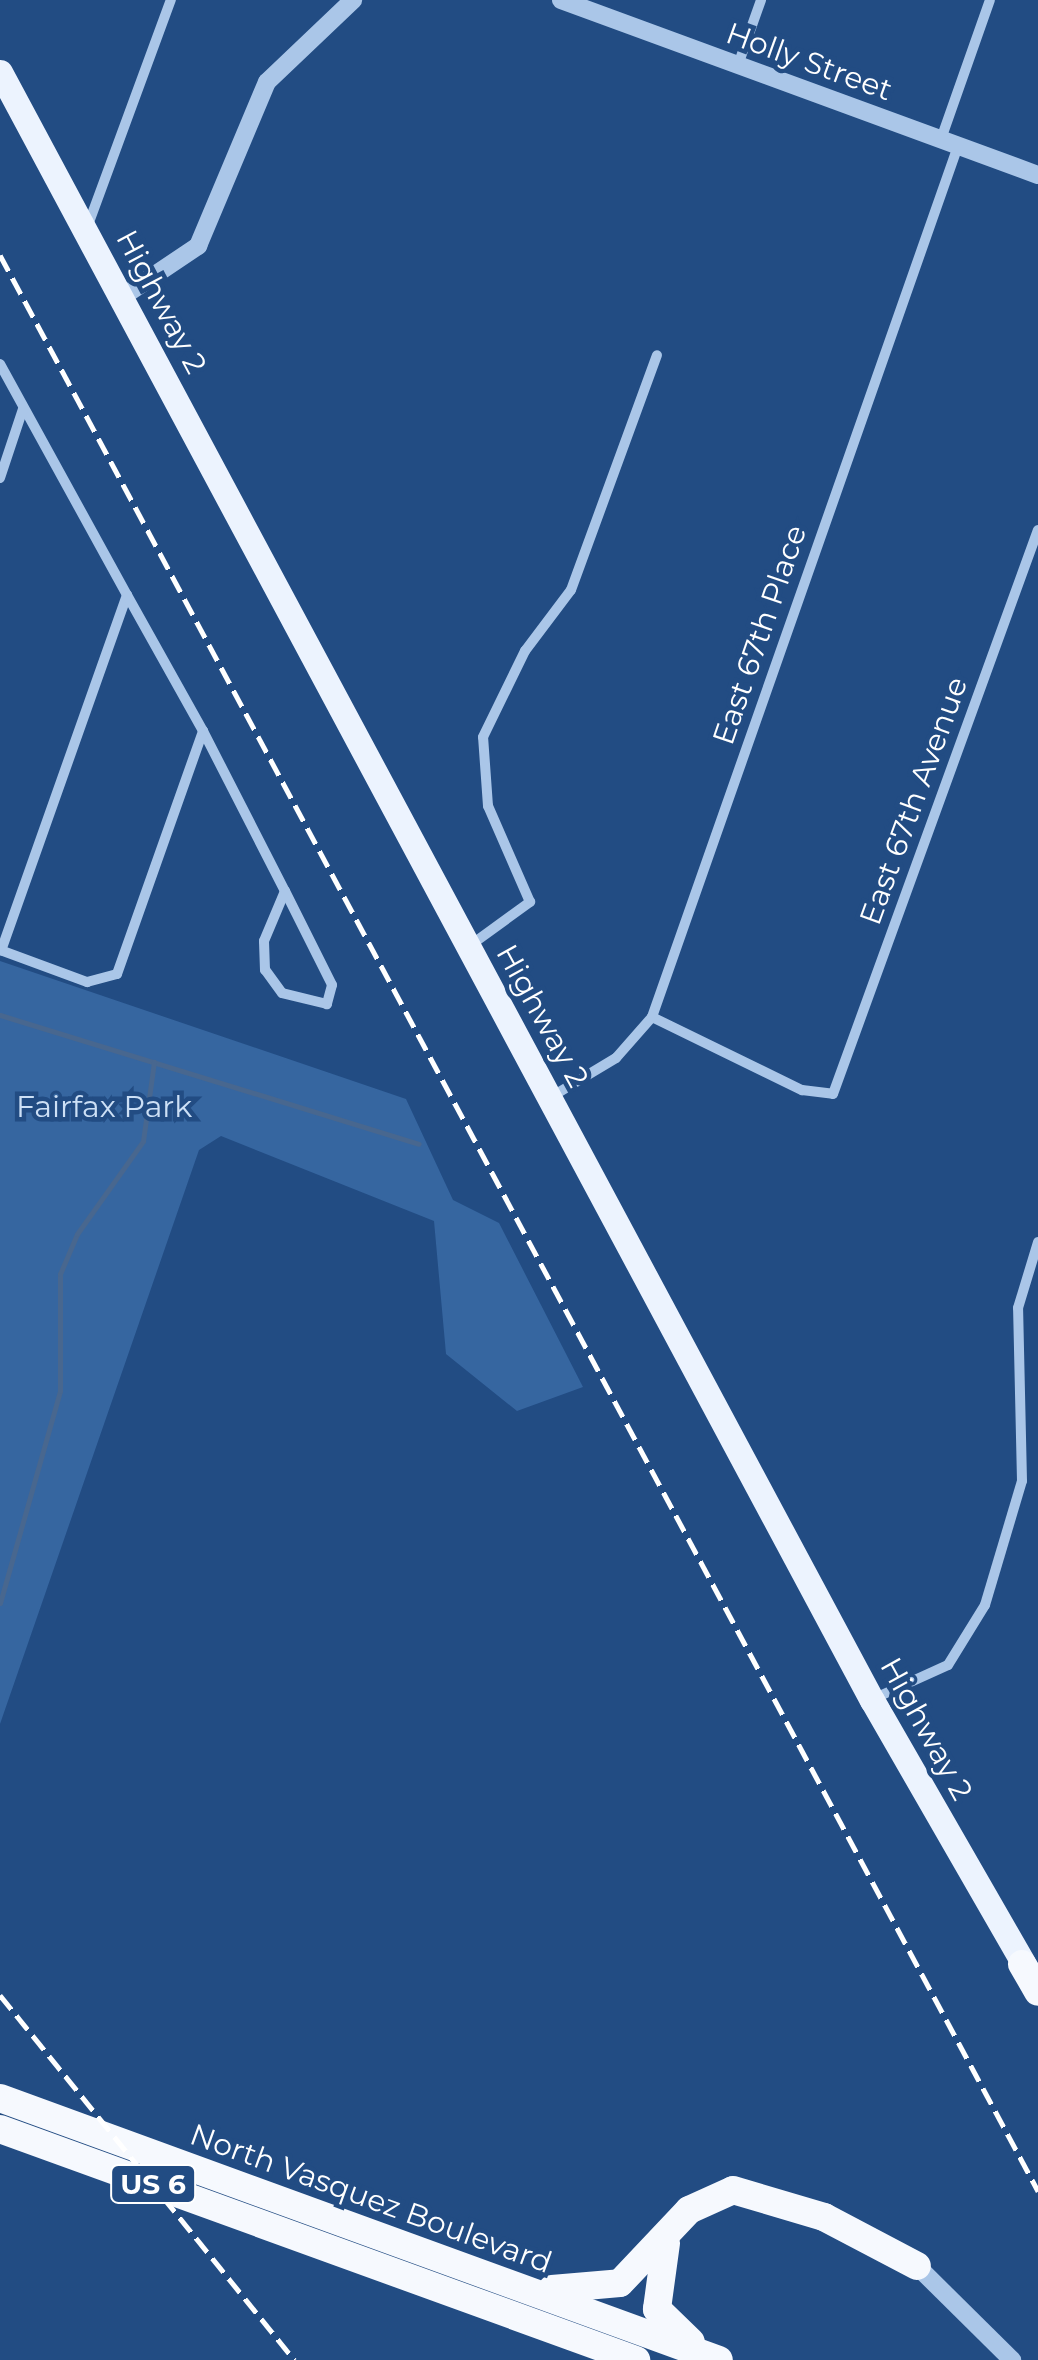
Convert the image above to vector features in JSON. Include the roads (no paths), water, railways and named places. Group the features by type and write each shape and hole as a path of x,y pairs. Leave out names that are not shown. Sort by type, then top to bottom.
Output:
{"highway":[{"name":"North Vasquez Boulevard","path":"0,2098 721,2360"},
{"name":"North Vasquez Boulevard","path":"0,2129 636,2360"},
{"path":"482,2274 566,2292 606,2289 706,2198 748,2191 824,2217 917,2266"},
{"path":"671,2228 656,2270 656,2309 721,2360"}],"main road":[{"name":"Highway 2","path":"0,72 872,1700 1034,1980"}],"street":[{"path":"86,231 171,0"},
{"path":"122,296 198,246 267,82 353,0"},
{"name":"Holly Street","path":"561,0 1038,175"},
{"path":"738,65 761,0"},
{"name":"East 67th Place","path":"550,1098 616,1058 652,1017 949,142 990,0"},
{"path":"467,947 530,902 488,806 483,737 525,651 570,590 657,355"},
{"path":"0,364 203,731 285,891 332,985 327,1004 282,993 265,970 264,942 285,891"},
{"path":"0,478 23,408"},
{"name":"East 67th Avenue","path":"652,1017 802,1090 828,1098 837,1089 1038,530"},
{"path":"127,594 0,950 88,982 117,974 203,731"},
{"path":"872,1700 948,1665 974,1635 1018,1507 1018,1308 1038,1242"},
{"path":"917,2266 1012,2360"}],"waterway":[{"path":"0,1015 419,1144"},
{"path":"0,1603 60,1391 60,1274 77,1234 143,1141 154,1062"}],"railway":[{"path":"0,255 1038,2191"},
{"path":"0,1995 294,2360"}],"park label":[{"name":"Fairfax Park","path":"104,1107"}]}
